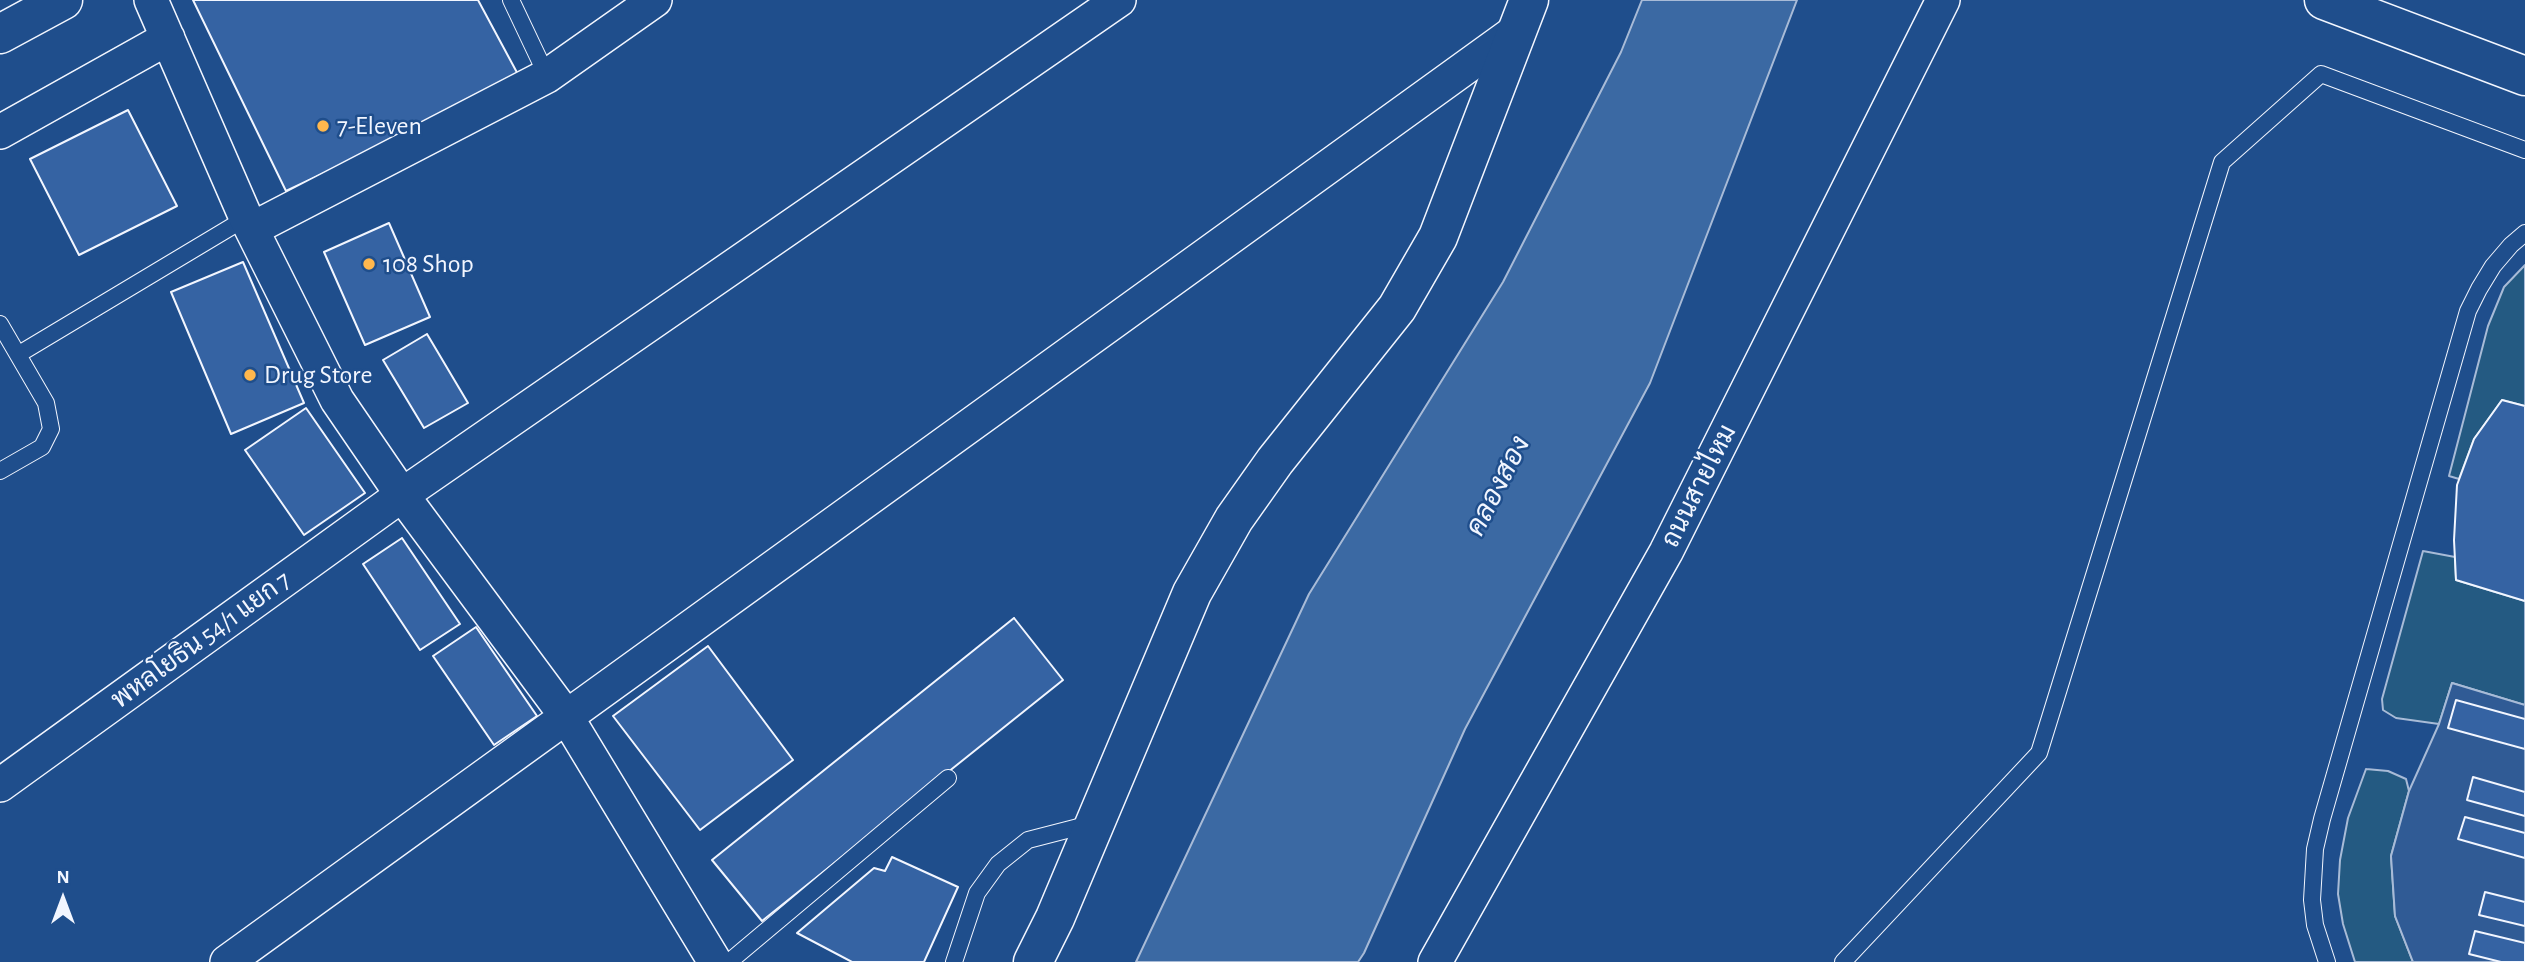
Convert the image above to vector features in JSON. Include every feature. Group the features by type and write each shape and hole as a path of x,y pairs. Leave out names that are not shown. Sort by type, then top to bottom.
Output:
{"street":[{"path":"0,34 63,0"},
{"path":"151,0 249,223 337,400 402,495 566,716 715,962"},
{"path":"249,223 547,76 655,0"},
{"name":"พหลโยธิน 54/1 แยก 7","path":"0,785 402,495 1119,0"},
{"name":"ถนนสายไหม","path":"1434,962 1666,552 1943,0"},
{"path":"2324,0 2525,76"},
{"path":"227,962 1523,16"},
{"path":"1033,962 1055,918 1192,593 1234,519 1275,461 1397,308 1438,237 1523,16"},
{"path":"0,132 168,38"}],"lane":[{"path":"511,0 547,76"},
{"path":"1843,962 2039,753 2222,162 2321,74 2525,150"},
{"path":"19,354 249,223"},
{"path":"2327,962 2315,925 2312,901 2315,849 2322,819 2469,311 2493,266 2525,233"},
{"path":"0,324 46,403 51,429 42,447 0,471"},
{"path":"729,962 948,778"},
{"path":"954,962 977,893 998,864 1028,840 1094,824"}],"shaded area":[{"path":"2525,265 2525,406 2502,400 2474,439 2459,479 2449,476 2488,326 2504,287"},
{"path":"2423,551 2455,557 2456,580 2525,601 2525,705 2452,683 2439,724 2396,718 2383,710 2382,699"},
{"path":"2452,683 2525,705 2525,962 2413,962 2395,916 2391,856 2409,791 2439,724"},
{"path":"2366,769 2388,771 2406,779 2409,791 2391,856 2395,916 2413,962 2355,962 2343,924 2338,894 2340,860 2348,818"}],"water":[{"name":"คลองสอง","path":"1642,0 1797,0 1650,383 1465,729 1364,953 1358,962 1136,962 1309,594 1503,282 1621,52"}],"building":[{"path":"193,0 478,0 521,80 286,191"},
{"path":"128,110 177,206 79,255 30,159"},
{"path":"389,223 430,317 365,345 324,252"},
{"path":"243,262 304,403 231,434 171,292"},
{"path":"427,334 468,403 424,428 383,360"},
{"path":"2502,400 2525,406 2525,601 2456,580 2454,540 2457,485 2474,439"},
{"path":"306,408 365,493 304,535 245,450"},
{"path":"402,538 460,624 420,650 363,564"},
{"path":"1014,618 1063,680 762,921 712,860"},
{"path":"476,627 537,716 494,745 433,656"},
{"path":"708,646 793,760 700,830 613,716"},
{"path":"2456,700 2525,719 2525,749 2448,728"},
{"path":"2473,777 2525,792 2525,816 2467,800"},
{"path":"2465,817 2525,833 2525,858 2458,839"},
{"path":"892,857 958,887 924,962 852,962 797,933 874,868 885,871"},
{"path":"2485,892 2525,902 2525,926 2479,915"},
{"path":"2475,931 2525,943 2525,962 2501,962 2469,954"}],"place":[{"name":"7-Eleven","path":"323,126"},
{"name":"108 Shop","path":"369,264"},
{"name":"Drug Store","path":"250,375"}]}
